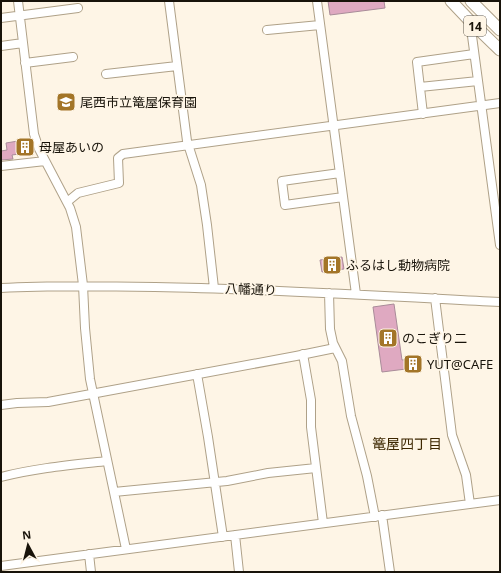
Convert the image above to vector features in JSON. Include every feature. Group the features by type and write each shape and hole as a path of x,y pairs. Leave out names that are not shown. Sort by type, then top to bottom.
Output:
{"main road":[{"name":"14","path":"451,1 500,50"},
{"name":"14","path":"472,1 500,30"}],"street":[{"path":"18,1 34,134 39,149 70,208 76,227 83,285 90,379 126,550"},
{"path":"169,1 188,145 201,185 214,288"},
{"path":"317,1 356,294"},
{"path":"1,18 78,8"},
{"path":"470,21 500,245"},
{"path":"267,30 320,25"},
{"path":"1,46 23,43"},
{"path":"423,114 416,62 474,54"},
{"path":"25,63 73,57"},
{"path":"106,74 177,66"},
{"path":"420,87 478,81"},
{"path":"67,202 78,193 120,183 118,158 123,154 500,103"},
{"path":"1,166 45,161"},
{"path":"340,173 282,181 285,204 343,197"},
{"name":"八幡通り","path":"1,288 83,285 214,288 500,302"},
{"path":"329,293 330,329 333,344 342,361 351,416 379,516 390,572"},
{"path":"435,298 452,435 466,475 470,504"},
{"path":"1,406 17,403 48,402 335,348"},
{"path":"303,354 311,400 311,428 323,523"},
{"path":"197,374 223,537"},
{"path":"1,477 24,471 107,461"},
{"path":"114,492 227,481 268,472 316,468"},
{"path":"1,566 500,500"},
{"path":"235,535 239,572"},
{"path":"89,554 91,572"}],"building":[{"path":"328,1 384,1 385,8 330,15"},
{"path":"30,139 34,152 12,155 13,159 1,160 1,151 7,150 6,143"},
{"name":"ふるはし動物病院","path":"342,257 344,269 322,272 320,260"},
{"name":"のこぎり二","path":"394,304 402,360 420,358 421,369 382,372 373,307"}],"place":[{"name":"尾西市立篭屋保育園","path":"66,102"},
{"name":"母屋あいの","path":"25,147"},
{"name":"ふるはし動物病院","path":"332,265"},
{"name":"のこぎり二","path":"388,338"},
{"name":"YUT@CAFE","path":"413,364"}],"district":[{"name":"篭屋四丁目","path":"407,443"}]}
